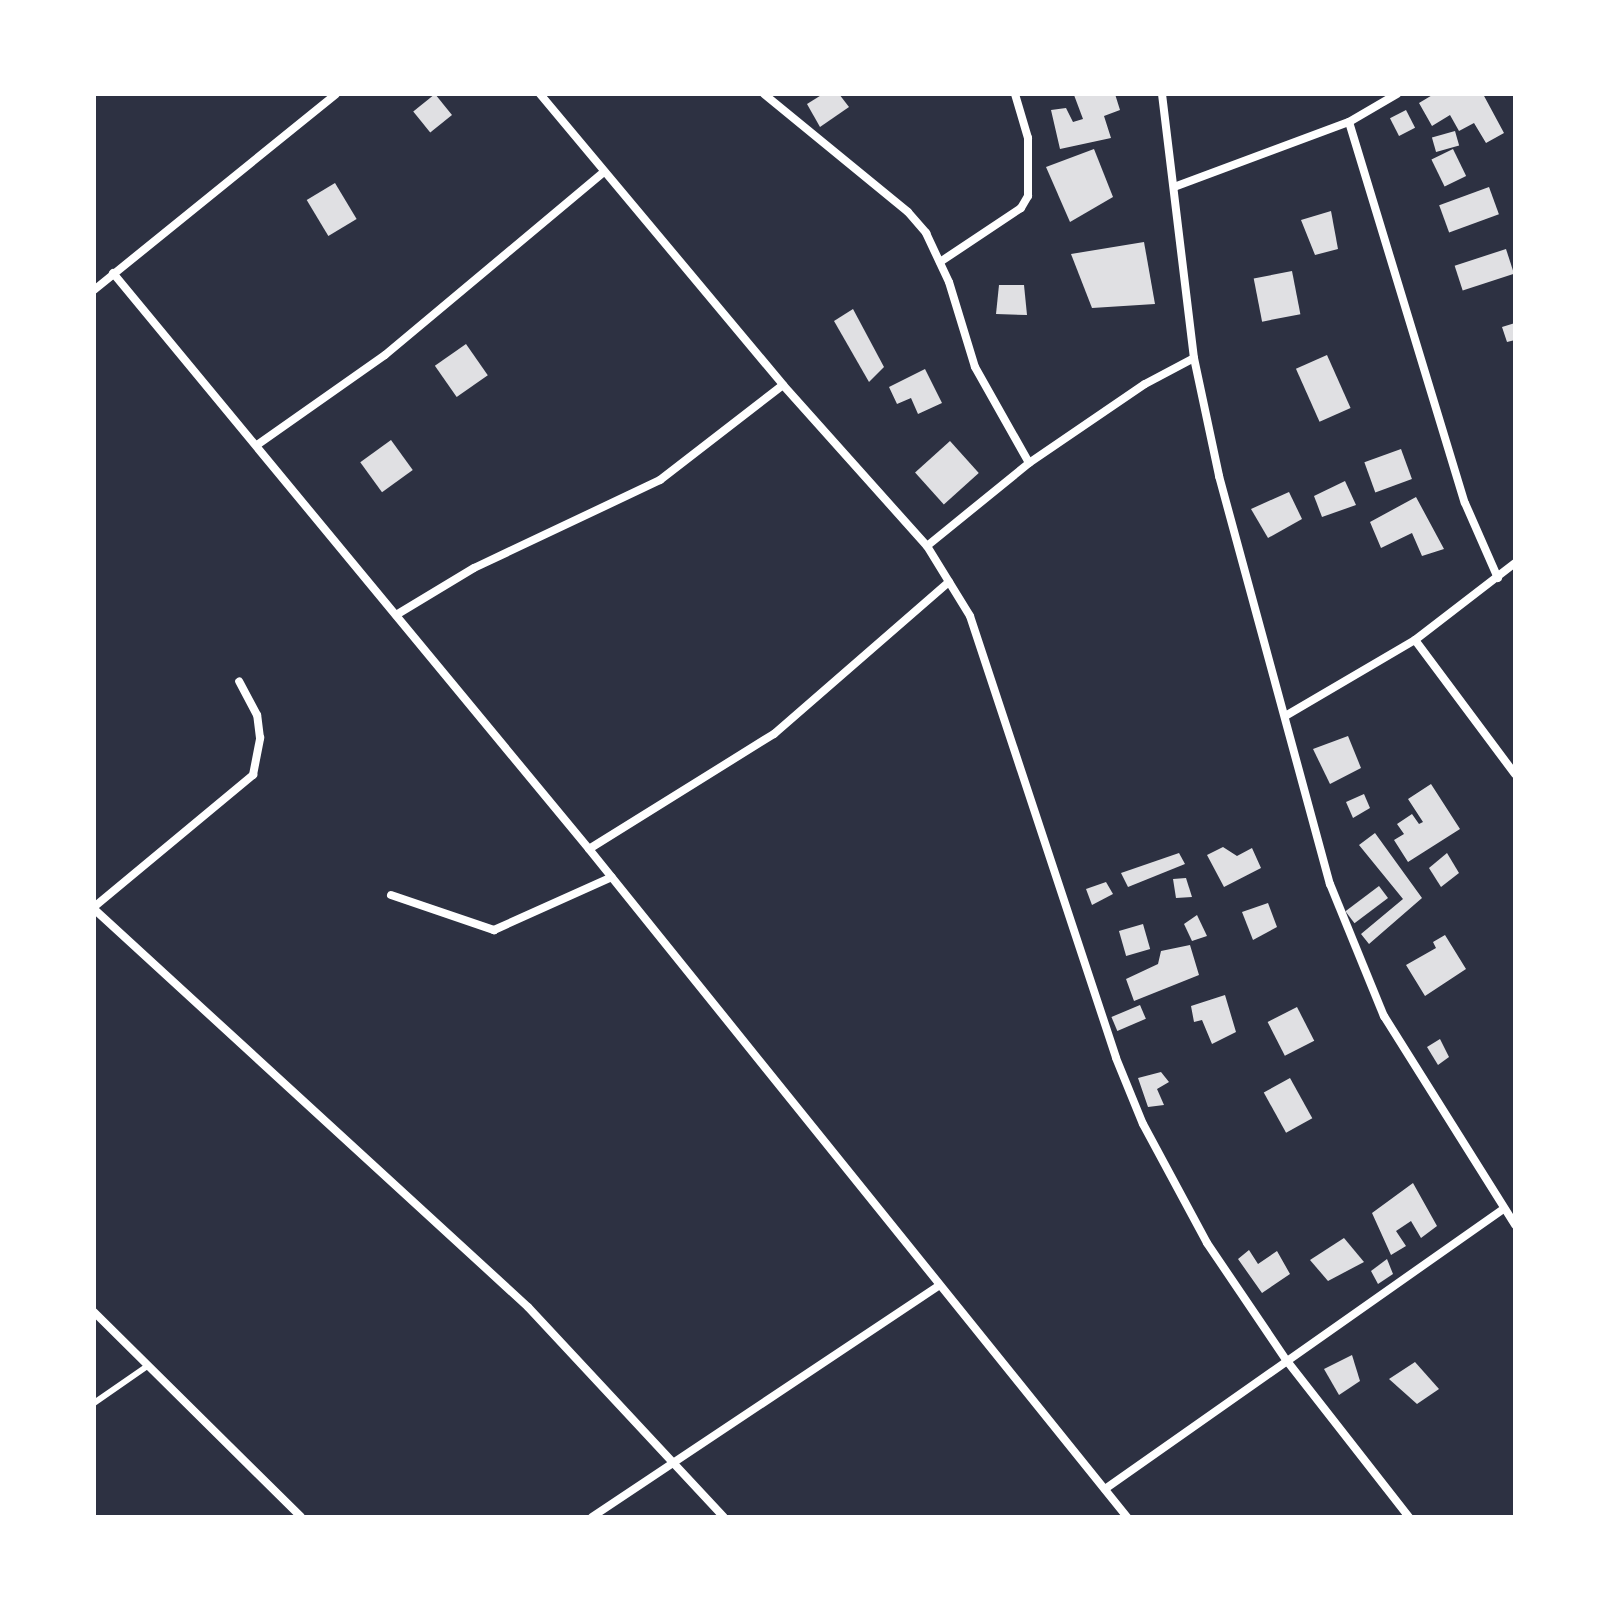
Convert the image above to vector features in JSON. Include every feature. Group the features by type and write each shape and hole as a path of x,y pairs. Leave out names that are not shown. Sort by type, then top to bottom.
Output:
{"street":[{"path":"94,290 336,94"},
{"path":"540,94 783,385 927,546 949,582 987,660 1116,1058 1143,1124 1207,1243 1287,1361 1409,1517"},
{"path":"764,94 908,212 940,262 975,367 1029,463"},
{"path":"940,262 1021,208 1028,196 1028,138 1015,94"},
{"path":"1162,94 1194,358 1219,476 1287,715 1330,884 1360,968 1515,1225"},
{"path":"1174,187 1349,122 1397,94"},
{"path":"1349,122 1465,503 1498,578"},
{"path":"257,445 385,355 604,172"},
{"path":"113,273 612,877 937,1287 1127,1517"},
{"path":"927,546 1029,463 1145,384 1194,358"},
{"path":"396,615 474,568 660,480 783,385"},
{"path":"1287,715 1415,640 1515,563"},
{"path":"589,849 774,734 949,582"},
{"path":"1415,640 1515,774"},
{"path":"239,681 257,715 260,738 253,775 94,908 528,1307 678,1462 724,1517"},
{"path":"391,895 494,930 612,877"},
{"path":"1105,1489 1503,1209"},
{"path":"592,1517 937,1287"},
{"path":"94,1312 146,1367 301,1517"}],"lane":[{"path":"94,1403 146,1367"}],"building":[{"path":"435,94 452,115 430,133 413,112"},
{"path":"823,94 839,94 849,107 820,127 807,104"},
{"path":"1115,94 1120,110 1104,116 1111,138 1060,149 1051,110 1066,108 1073,122 1083,119 1074,95"},
{"path":"1434,94 1483,94 1504,133 1486,143 1474,123 1459,131 1450,115 1432,126 1419,103"},
{"path":"1406,110 1415,128 1399,136 1390,118"},
{"path":"1455,131 1459,145 1436,152 1432,138"},
{"path":"1094,149 1113,197 1070,222 1046,167"},
{"path":"1453,149 1466,176 1445,186 1431,160"},
{"path":"335,183 357,219 328,236 307,200"},
{"path":"1489,187 1499,214 1449,232 1439,205"},
{"path":"1331,211 1338,249 1315,255 1301,220"},
{"path":"1144,242 1155,304 1092,308 1071,254"},
{"path":"1506,249 1514,274 1463,290 1455,266"},
{"path":"1292,271 1300,314 1262,322 1254,278"},
{"path":"999,285 1024,285 1027,315 996,314"},
{"path":"853,309 884,367 869,382 834,321"},
{"path":"1515,323 1515,340 1507,342 1502,327"},
{"path":"466,344 488,375 457,397 435,366"},
{"path":"1327,355 1351,408 1320,422 1296,369"},
{"path":"925,369 942,403 918,414 911,398 897,404 889,387"},
{"path":"391,440 413,470 382,492 360,462"},
{"path":"950,441 979,473 944,504 915,472"},
{"path":"1401,449 1412,479 1375,492 1364,462"},
{"path":"1345,481 1356,505 1322,517 1314,496"},
{"path":"1289,492 1302,519 1268,538 1251,509"},
{"path":"1416,497 1444,549 1422,556 1412,533 1381,548 1370,522"},
{"path":"1348,736 1361,768 1330,784 1313,749"},
{"path":"1431,784 1460,829 1408,862 1394,840 1404,834 1397,824 1412,814 1419,824 1423,822 1408,799"},
{"path":"1364,794 1370,808 1353,818 1346,802"},
{"path":"1375,833 1422,898 1369,944 1361,934 1403,899 1359,845"},
{"path":"1223,847 1237,856 1252,848 1261,868 1224,887 1207,855"},
{"path":"1179,853 1185,864 1128,887 1121,873"},
{"path":"1447,853 1459,873 1441,887 1429,868"},
{"path":"1186,878 1192,897 1176,898 1173,879"},
{"path":"1106,882 1113,894 1092,905 1086,889"},
{"path":"1379,886 1388,898 1354,923 1345,911"},
{"path":"1268,903 1277,927 1253,940 1242,912"},
{"path":"1197,915 1207,936 1192,941 1184,924"},
{"path":"1143,924 1150,949 1126,956 1119,931"},
{"path":"1445,935 1466,969 1425,996 1406,965 1436,948 1433,942"},
{"path":"1190,945 1199,975 1134,1001 1126,979 1158,964 1161,951"},
{"path":"1225,995 1236,1032 1212,1044 1202,1020 1194,1022 1191,1006"},
{"path":"1140,1005 1146,1019 1117,1031 1111,1017"},
{"path":"1297,1007 1314,1041 1285,1056 1268,1022"},
{"path":"1440,1039 1449,1057 1438,1065 1427,1047"},
{"path":"1161,1072 1169,1082 1157,1089 1164,1105 1148,1107 1138,1078"},
{"path":"1290,1078 1312,1118 1286,1133 1264,1093"},
{"path":"1413,1183 1437,1226 1421,1238 1411,1221 1396,1231 1406,1246 1391,1255 1372,1213"},
{"path":"1344,1238 1364,1262 1328,1281 1310,1260"},
{"path":"1249,1250 1258,1264 1277,1251 1290,1274 1262,1293 1238,1259"},
{"path":"1387,1259 1393,1274 1378,1284 1371,1271"},
{"path":"1352,1355 1360,1381 1339,1395 1324,1369"},
{"path":"1415,1362 1439,1389 1417,1404 1389,1379"}]}
